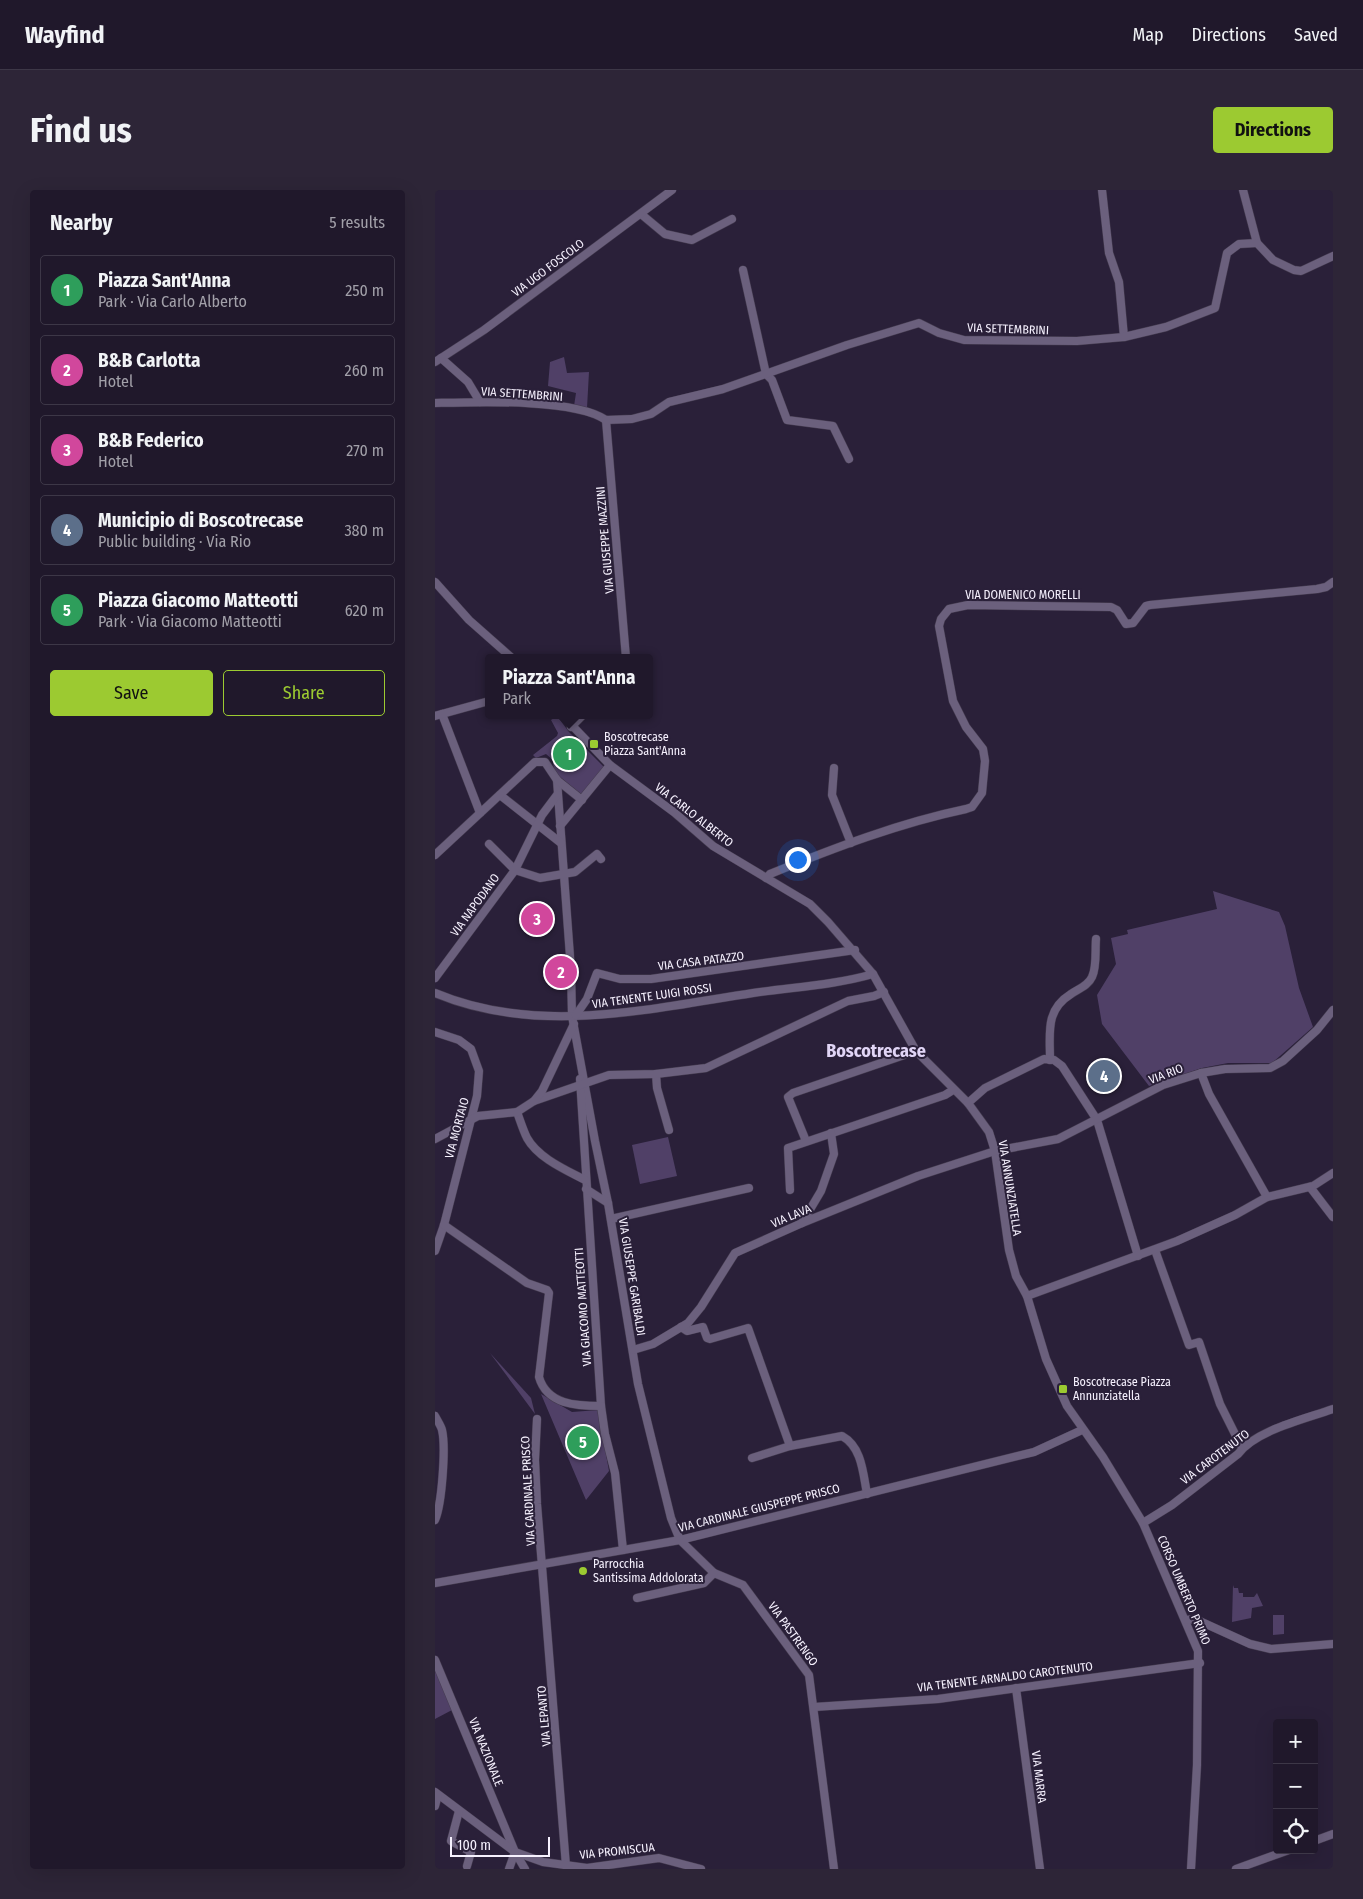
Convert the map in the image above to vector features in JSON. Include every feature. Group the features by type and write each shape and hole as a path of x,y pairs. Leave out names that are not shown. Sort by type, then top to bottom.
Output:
{"street":[{"name":"VIA UGO FOSCOLO","path":"438,360 484,330 672,190"},
{"path":"1102,190 1109,253 1119,282 1124,337"},
{"path":"1243,190 1257,243 1273,260 1294,270 1310,268 1333,256"},
{"path":"641,214 665,234 692,240 732,219"},
{"name":"VIA SETTEMBRINI","path":"435,403 480,402 569,408 606,420 632,419 651,414 669,402 723,389 847,345 919,324 957,338 984,341 1013,339 1077,342 1124,337 1166,327 1215,308 1227,253 1239,244 1257,243"},
{"path":"743,270 766,374 772,380 787,420 833,426 849,459"},
{"path":"438,360 468,382 480,402"},
{"name":"VIA GIUSEPPE MAZZINI","path":"606,420 626,654"},
{"path":"435,582 469,620 507,654"},
{"name":"VIA DOMENICO MORELLI","path":"766,878 787,867 915,820 967,809 971,807 982,793 985,776 983,749 959,716 951,694 939,626 941,619 949,609 967,605 1111,607 1117,610 1126,624 1129,624 1133,623 1146,606 1149,605 1326,588 1333,582"},
{"path":"481,813 439,715 485,702"},
{"name":"VIA CARLO ALBERTO","path":"565,719 611,765 675,813 713,846 810,904 855,950 873,974"},
{"path":"571,727 579,719"},
{"path":"435,855 535,762 545,762 557,780 582,800"},
{"path":"560,826 611,765"},
{"path":"834,768 832,795 851,843"},
{"path":"534,1101 542,1091 574,1018 557,780"},
{"path":"500,795 561,842"},
{"name":"VIA NAPODANO","path":"435,978 515,870 538,825 557,796"},
{"name":"VIA NAPODANO","path":"489,844 515,870 540,878 575,872 597,854 601,859"},
{"path":"1050,1060 1050,1026 1053,1010 1071,994 1083,988 1092,978 1096,938"},
{"name":"VIA CASA PATAZZO","path":"574,1018 587,999 597,973 620,979 651,979 855,950"},
{"name":"VIA TENENTE LUIGI ROSSI","path":"435,993 476,1006 531,1016 574,1018 604,1016 873,974"},
{"name":"VIA ANNUNZIATELLA","path":"873,974 916,1051 968,1103 989,1132 995,1151 1009,1250 1016,1276 1027,1296 1049,1366 1067,1406 1082,1430"},
{"path":"435,1138 485,1114 517,1112 534,1101 614,1074 656,1074 707,1068 848,1001 884,992"},
{"name":"VIA RIO","path":"995,1151 1058,1139 1163,1085 1201,1073 1225,1069 1270,1068 1283,1061 1297,1049 1317,1030 1333,1010"},
{"name":"VIA GIACOMO MATTEOTTI","path":"574,1018 582,1084 585,1180 601,1406 605,1434 615,1473 623,1550"},
{"name":"VIA MORTAIO","path":"435,1032 459,1040 471,1049 479,1072 477,1096 444,1225 435,1251"},
{"path":"806,1141 788,1097 793,1093 916,1051"},
{"path":"968,1103 985,1088 1044,1059 1062,1066 1097,1120 1138,1256"},
{"path":"1201,1073 1209,1094 1267,1197"},
{"path":"656,1074 657,1088 669,1130"},
{"name":"VIA GIUSEPPE GARIBALDI","path":"582,1084 611,1219 638,1384 671,1518 680,1540"},
{"path":"790,1190 788,1148 945,1095 953,1090"},
{"path":"517,1112 527,1138 533,1146 562,1168 585,1180"},
{"path":"802,1223 821,1191 834,1154 831,1132"},
{"name":"VIA LAVA","path":"633,1350 653,1344 681,1327 701,1307 735,1253 802,1223 918,1176 995,1151"},
{"path":"1027,1296 1155,1250 1235,1215 1267,1197 1310,1187 1333,1173"},
{"path":"1310,1187 1333,1216"},
{"path":"611,1219 749,1188"},
{"path":"586,1189 608,1203"},
{"path":"444,1225 527,1282 547,1290 549,1293 539,1377 542,1386 552,1396 568,1404 601,1406"},
{"path":"1155,1250 1189,1345 1199,1342 1220,1404 1242,1448"},
{"path":"681,1327 687,1331 703,1327 707,1338 710,1339 748,1328 790,1446"},
{"name":"VIA CAROTENUTO","path":"1143,1524 1172,1505 1238,1454 1242,1448 1276,1429 1333,1409"},
{"path":"435,1416 442,1430 443,1446 440,1495 435,1520"},
{"name":"VIA CARDINALE PRISCO","path":"537,1419 535,1460 543,1563"},
{"name":"VIA CARDINALE GIUSPEPPE PRISCO","path":"435,1583 680,1540 1034,1452 1082,1430"},
{"name":"CORSO UMBERTO PRIMO","path":"1082,1430 1103,1457 1143,1524 1198,1651 1197,1765 1191,1869"},
{"path":"752,1458 790,1446 842,1436 849,1440 859,1455 867,1494"},
{"name":"VIA PASTRENGO","path":"680,1540 713,1573 743,1585 809,1675 834,1869"},
{"name":"VIA LEPANTO","path":"543,1563 567,1866"},
{"path":"637,1598 704,1583 713,1573"},
{"path":"1186,1620 1195,1619 1250,1644 1271,1649 1333,1644"},
{"name":"VIA NAZIONALE","path":"435,1660 515,1852 525,1869"},
{"name":"VIA TENENTE ARNALDO CAROTENUTO","path":"813,1707 938,1698 1199,1663"},
{"name":"VIA MARRA","path":"1016,1688 1040,1869"},
{"name":"VIA PROMISCUA","path":"435,1806 437,1794 515,1852 543,1862 567,1866 607,1866 659,1858 701,1869"},
{"path":"459,1811 451,1841 471,1852 467,1866"},
{"path":"1318,1840 1333,1834"},
{"path":"509,1869 515,1852"},
{"path":"1236,1869 1278,1854"}],"shaded area":[{"path":"564,357 567,373 589,372 587,408 574,406 576,393 548,386 550,362"},
{"path":"559,719 569,732 604,767 581,794 554,772 553,760 546,754 536,758 533,755 557,736 558,733 551,720"},
{"path":"1213,891 1279,912 1285,926 1299,988 1313,1027 1272,1063 1228,1063 1202,1068 1149,1086 1102,1024 1097,995 1116,964 1111,938 1128,934 1127,930 1217,909"},
{"path":"668,1137 677,1176 640,1184 632,1145"},
{"path":"490,1353 531,1398 535,1414"},
{"path":"541,1394 572,1412 598,1410 609,1471 586,1500"},
{"path":"1233,1585 1234,1588 1238,1588 1239,1593 1243,1593 1243,1597 1254,1597 1257,1593 1263,1606 1252,1608 1251,1618 1232,1622"},
{"path":"1273,1615 1284,1615 1284,1634 1273,1635"},
{"path":"435,1669 452,1710 435,1719"}],"place":[{"name":"Boscotrecase Piazza Sant'Anna","path":"594,744"},
{"name":"Piazza Sant'Anna","path":"569,754"},
{"name":"B&B Federico","path":"537,919"},
{"name":"B&B Carlotta","path":"561,972"},
{"name":"Municipio di Boscotrecase","path":"1104,1076"},
{"name":"Boscotrecase Piazza Annunziatella","path":"1063,1389"},
{"name":"Piazza Giacomo Matteotti","path":"583,1442"},
{"name":"Parrocchia Santissima Addolorata","path":"583,1571"}],"district":[{"name":"Boscotrecase","path":"876,1051"}]}
